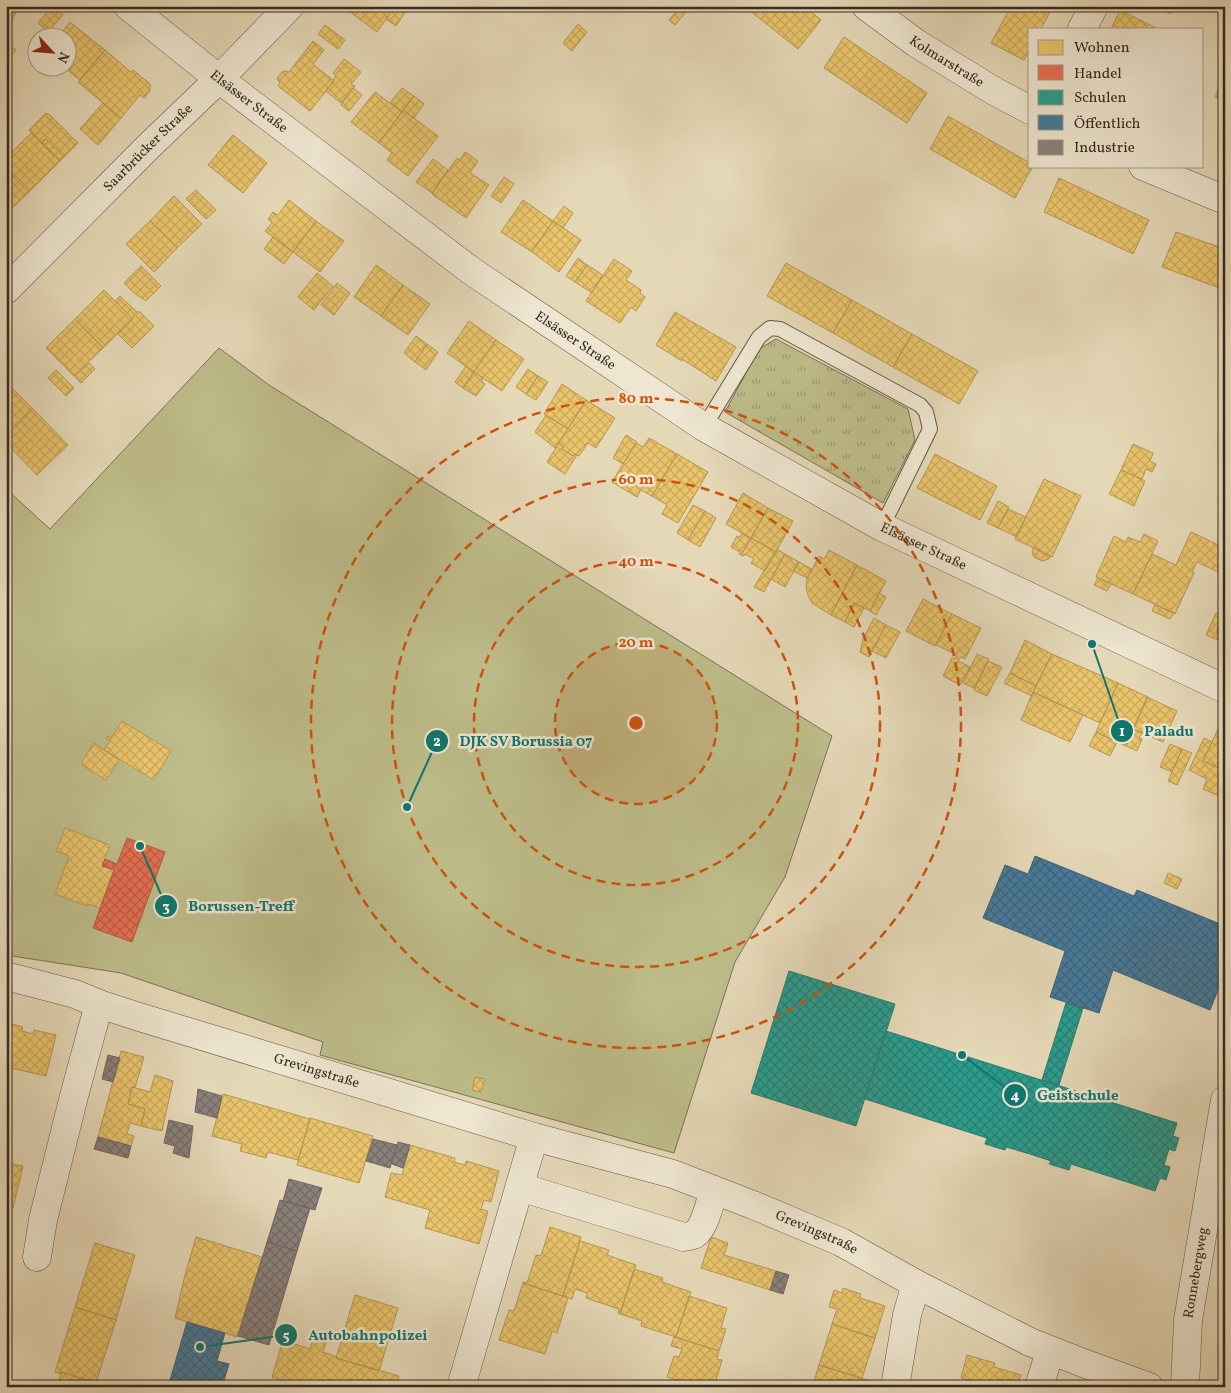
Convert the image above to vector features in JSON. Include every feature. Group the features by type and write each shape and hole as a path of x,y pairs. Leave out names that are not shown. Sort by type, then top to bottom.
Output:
{"street":[{"name":"Elsässer Straße","path":"128,6 219,79 470,270 704,427 882,527 1225,689"},
{"name":"Saarbrücker Straße","path":"6,290 290,6"},
{"name":"Kolmarstraße","path":"866,6 916,43 994,91 1028,109"},
{"path":"1083,28 1094,6"},
{"path":"1147,168 1225,200"},
{"name":"Grevingstraße","path":"6,976 75,994 99,1004 534,1136 673,1174 841,1242 916,1284 1050,1351 1149,1387"},
{"path":"37,1257 48,1201 99,1004"},
{"name":"Ronnebergweg","path":"1185,1387 1188,1320 1225,1100"},
{"path":"461,1387 534,1136"},
{"path":"520,1187 684,1237 697,1233 701,1228 714,1190"},
{"path":"895,1387 907,1315 916,1284"},
{"path":"1039,1387 1050,1351"}],"lane":[{"path":"704,427 759,337 770,328 780,329 920,405 926,412 930,429 882,527"}],"green space":[{"path":"776,339 908,409 915,440 883,503 725,412 759,349"},
{"path":"219,348 269,385 832,736 785,877 735,962 674,1153 320,1055 323,1042 121,973 6,955 6,489 50,529"}],"building: Wohnen":[{"path":"6,6 21,6 8,24 6,23"},
{"path":"52,6 63,15 52,28 44,28 38,23"},
{"path":"348,6 395,6 377,32 346,9"},
{"path":"395,6 399,6 406,11 396,26 386,19"},
{"path":"744,6 804,6 821,20 798,49"},
{"path":"1011,6 1053,6 1042,28 1028,28 1028,53 1024,60 991,43"},
{"path":"1154,6 1174,6 1170,14"},
{"path":"680,7 686,12 675,25 669,20"},
{"path":"1120,10 1156,28 1111,28"},
{"path":"70,22 78,28 65,28"},
{"path":"578,24 587,32 572,51 563,43"},
{"path":"325,25 345,40 338,49 318,34"},
{"path":"78,28 105,50 80,80 78,78"},
{"path":"844,37 927,93 907,123 824,68"},
{"path":"313,41 324,50 313,64 334,81 310,111 278,86 280,83 277,78 283,71 289,72"},
{"path":"6,42 16,50 6,61"},
{"path":"105,50 131,72 133,70 150,84 150,91 144,98 140,95 121,118 78,82"},
{"path":"344,59 361,72 351,84 355,86 341,103 326,91 334,81 336,75 333,73"},
{"path":"1225,73 1225,101 1215,97"},
{"path":"353,88 362,95 349,111 341,105"},
{"path":"402,88 414,96 402,112 390,103"},
{"path":"375,92 402,112 379,143 351,122"},
{"path":"414,96 424,104 414,118 403,110"},
{"path":"103,103 121,118 98,145 80,129"},
{"path":"403,110 438,136 408,176 387,160 392,153 379,143"},
{"path":"46,113 78,143 64,157 46,139 41,143 29,130"},
{"path":"948,116 1028,162 1028,168 1032,168 1015,198 930,149"},
{"path":"31,133 60,161 29,192 6,169 6,158"},
{"path":"233,135 267,163 243,193 208,165"},
{"path":"46,139 64,157 60,161 41,143"},
{"path":"465,152 478,161 470,173 489,185 466,218 432,194 457,158 460,160"},
{"path":"433,159 448,170 432,193 416,182"},
{"path":"6,169 29,192 6,214"},
{"path":"504,177 514,184 501,203 491,196"},
{"path":"1059,178 1149,220 1133,254 1044,212"},
{"path":"196,190 216,210 206,219 186,199"},
{"path":"174,196 202,224 177,248 150,221"},
{"path":"289,200 316,221 293,252 265,231 272,223 268,219 273,212 278,215"},
{"path":"523,200 553,221 532,252 501,232"},
{"path":"564,206 573,213 563,228 553,221"},
{"path":"150,221 177,248 154,272 126,244"},
{"path":"316,221 344,241 320,272 293,252"},
{"path":"553,221 581,240 559,272 532,252"},
{"path":"1176,232 1225,249 1225,290 1162,267"},
{"path":"273,237 293,252 284,264 264,249"},
{"path":"578,258 587,265 575,282 566,276"},
{"path":"614,259 632,271 626,280 641,290 640,293 645,297 636,311 631,307 620,323 586,301"},
{"path":"786,263 852,300 833,333 767,296"},
{"path":"376,265 403,285 381,316 354,297"},
{"path":"587,265 602,276 592,293 575,282"},
{"path":"141,266 161,286 146,301 124,283"},
{"path":"317,273 333,286 314,310 298,297"},
{"path":"337,283 350,293 334,315 321,305"},
{"path":"403,285 430,304 408,335 381,316"},
{"path":"104,290 133,319 103,348 75,319"},
{"path":"120,296 154,326 132,348 118,334 133,319 115,301"},
{"path":"852,300 912,334 893,367 833,333"},
{"path":"675,312 736,347 716,381 656,345"},
{"path":"75,319 103,348 74,376 46,348"},
{"path":"469,321 496,340 474,372 447,353"},
{"path":"912,334 978,371 959,404 893,367"},
{"path":"416,336 427,344 415,362 404,353"},
{"path":"496,340 524,359 502,391 474,372"},
{"path":"427,344 438,352 426,370 415,362"},
{"path":"89,363 95,369 81,383 74,376"},
{"path":"466,366 474,372 463,388 455,382"},
{"path":"528,369 538,376 526,394 516,387"},
{"path":"56,370 74,388 66,396 48,378"},
{"path":"474,372 483,378 482,382 485,384 476,396 463,388"},
{"path":"538,376 548,382 536,400 526,394"},
{"path":"6,382 33,409 6,436"},
{"path":"562,384 586,400 568,429 544,414"},
{"path":"586,400 615,418 596,448 588,443 579,456 575,454 573,456 562,449 564,447 559,443"},
{"path":"33,409 68,445 37,475 6,443 6,436"},
{"path":"546,415 568,429 555,448 535,432"},
{"path":"626,435 637,442 623,464 613,458"},
{"path":"649,438 677,454 652,496 641,490 637,497 612,482 636,443 643,447"},
{"path":"559,443 564,447 562,449 573,456 577,455 565,474 547,462"},
{"path":"1133,444 1153,453 1150,461 1156,464 1152,472 1146,469 1142,479 1121,470"},
{"path":"677,454 708,472 678,523 662,514 667,505 652,496"},
{"path":"935,454 997,486 980,520 917,488"},
{"path":"1121,470 1145,481 1134,506 1109,494"},
{"path":"1044,479 1081,496 1052,557 1015,539"},
{"path":"743,493 768,508 751,538 726,524"},
{"path":"998,501 1009,507 998,528 987,523"},
{"path":"693,505 705,511 688,540 677,533"},
{"path":"768,508 793,521 776,552 751,538"},
{"path":"1008,509 1026,517 1017,537 998,528"},
{"path":"705,511 716,518 700,547 688,540"},
{"path":"1191,532 1225,548 1225,559 1218,572 1197,562 1192,572 1194,573 1175,614 1133,594 1152,554 1176,565"},
{"path":"742,533 751,538 741,555 739,554 740,552 731,547 737,536 740,537"},
{"path":"1144,534 1158,541 1133,594 1096,577 1114,536 1126,542 1128,537 1140,542"},
{"path":"751,538 776,552 765,571 751,563 754,559 745,554 744,556 741,555"},
{"path":"1034,547 1050,556 1049,559 1042,561 1034,557 1032,552"},
{"path":"777,549 785,554 764,592 754,587"},
{"path":"829,550 857,565 831,615 812,603 806,587 807,579 819,556 824,559"},
{"path":"785,554 799,562 785,587 771,579"},
{"path":"799,562 812,569 807,578 793,571"},
{"path":"857,565 886,581 870,611 854,603 845,622 831,615"},
{"path":"1098,578 1111,584 1107,591 1094,585"},
{"path":"879,593 886,597 876,615 870,611"},
{"path":"923,599 952,614 935,646 906,631"},
{"path":"854,603 864,608 854,627 845,622"},
{"path":"1155,604 1174,613 1170,619 1152,611"},
{"path":"1216,613 1223,617 1216,633 1225,637 1225,643 1206,635"},
{"path":"1225,613 1225,637 1216,633"},
{"path":"952,614 981,628 965,659 961,657 958,661 970,667 960,685 943,676 952,658 955,659 957,655 936,645"},
{"path":"874,618 886,625 869,657 860,652 863,639"},
{"path":"886,625 900,632 886,658 872,651"},
{"path":"1025,640 1052,654 1036,686 1010,673"},
{"path":"977,654 989,659 974,688 963,683"},
{"path":"1052,654 1118,683 1100,723 1033,692"},
{"path":"988,661 1002,667 987,696 974,690"},
{"path":"1010,673 1036,686 1032,696 1004,683"},
{"path":"1118,683 1148,697 1126,746 1096,732"},
{"path":"1033,692 1083,715 1070,742 1021,720"},
{"path":"1147,697 1177,711 1163,742 1133,729"},
{"path":"122,721 171,751 154,780 104,750 110,741 106,739 108,736 111,738"},
{"path":"1133,729 1142,733 1139,738 1142,739 1137,751 1126,746"},
{"path":"1218,729 1225,732 1225,771 1203,761"},
{"path":"1096,732 1117,742 1110,756 1089,746"},
{"path":"1204,738 1212,742 1203,761 1225,771 1225,783 1219,796 1203,789 1207,779 1189,770"},
{"path":"94,743 119,760 106,780 82,765 83,760"},
{"path":"1170,744 1182,749 1172,772 1160,767"},
{"path":"1182,749 1192,753 1177,785 1168,781"},
{"path":"65,828 110,845 102,866 114,870 100,908 88,904 87,906 55,894 69,856 56,851"},
{"path":"1168,873 1182,879 1177,889 1164,883"},
{"path":"6,1022 13,1024 6,1049"},
{"path":"13,1024 23,1027 22,1031 33,1034 34,1030 56,1035 46,1076 6,1067 6,1049"},
{"path":"121,1051 144,1057 135,1088 132,1087 128,1104 145,1109 141,1126 130,1123 127,1134 134,1136 131,1146 98,1137"},
{"path":"155,1075 173,1081 162,1131 141,1126 145,1109 128,1104 132,1087 150,1092"},
{"path":"475,1077 485,1079 481,1092 472,1090"},
{"path":"223,1094 310,1119 298,1160 268,1152 266,1158 240,1151 242,1144 212,1136"},
{"path":"310,1118 373,1136 359,1183 297,1165"},
{"path":"410,1145 455,1158 454,1162 465,1165 466,1161 499,1171 491,1202 484,1200 481,1209 488,1211 479,1244 425,1228 430,1210 385,1197 391,1173 402,1175"},
{"path":"12,1164 23,1166 13,1208 6,1207 6,1167 11,1168"},
{"path":"550,1227 581,1237 563,1296 523,1283 527,1283 536,1255 541,1256"},
{"path":"196,1237 262,1257 237,1337 175,1318"},
{"path":"711,1237 728,1243 724,1255 776,1271 770,1290 701,1268"},
{"path":"580,1241 609,1250 607,1255 636,1265 620,1314 618,1313 619,1309 586,1298 587,1293 575,1289 572,1299 563,1296"},
{"path":"95,1243 135,1255 116,1320 75,1307"},
{"path":"634,1269 663,1278 662,1282 691,1292 676,1337 641,1326 642,1321 620,1314"},
{"path":"523,1283 568,1298 557,1333 552,1331 545,1354 499,1340 509,1310 514,1311"},
{"path":"843,1288 861,1294 860,1298 885,1306 875,1338 832,1324 837,1309 829,1307 834,1290 842,1293"},
{"path":"355,1295 398,1308 379,1371 336,1358"},
{"path":"689,1296 727,1308 721,1328 726,1329 719,1351 676,1337"},
{"path":"75,1307 116,1320 96,1383 61,1372 61,1374 55,1372"},
{"path":"832,1324 875,1338 862,1378 819,1365"},
{"path":"314,1336 327,1339 323,1352 336,1358 399,1376 396,1387 303,1387 272,1377 283,1340 310,1349"},
{"path":"674,1337 719,1351 717,1359 722,1360 714,1387 699,1387 667,1377 674,1356 679,1357 682,1349 671,1346"},
{"path":"967,1355 995,1363 994,1367 1021,1375 1017,1387 967,1387 969,1380 961,1378"},
{"path":"819,1365 871,1381 869,1387 812,1387"},
{"path":"61,1372 103,1385 102,1387 57,1387"}],"building: Handel":[{"path":"127,838 165,852 132,942 93,928 114,870 102,866 105,859 117,864"}],"building: Schulen":[{"path":"789,971 895,1004 856,1126 751,1093"},
{"path":"1066,1003 1083,1008 1059,1085 1042,1080"},
{"path":"886,1031 1177,1123 1173,1136 1179,1138 1175,1151 1169,1149 1164,1165 1170,1167 1166,1180 1160,1178 1155,1191 1071,1164 1069,1170 1049,1164 1051,1161 1030,1154 1006,1147 1005,1150 985,1144 987,1138 865,1099"}],"building: Öffentlich":[{"path":"1035,856 1134,896 1137,890 1225,926 1225,973 1210,1010 1113,970 1099,1013 1050,997 1065,951 983,918 1005,865 1028,874"},
{"path":"187,1322 225,1333 217,1361 229,1364 222,1387 168,1387"}],"building: Industrie":[{"path":"108,1055 120,1058 113,1082 102,1079"},
{"path":"198,1089 222,1096 217,1118 195,1112"},
{"path":"169,1120 193,1126 189,1158 173,1153 175,1146 164,1143"},
{"path":"98,1137 131,1146 128,1158 94,1149"},
{"path":"373,1139 397,1145 390,1168 366,1161"},
{"path":"398,1142 410,1145 403,1168 392,1164"},
{"path":"289,1179 322,1188 315,1210 283,1201"},
{"path":"280,1200 310,1208 297,1251 267,1242"},
{"path":"267,1242 297,1251 269,1345 238,1336"},
{"path":"776,1271 789,1275 783,1294 770,1290"}],"place":[{"name":"Paladu","path":"1092,644"},
{"name":"DJK SV Borussia 07","path":"407,807"},
{"name":"Borussen-Treff","path":"140,846"},
{"name":"Geistschule","path":"962,1055"},
{"name":"Autobahnpolizei","path":"200,1347"}]}
